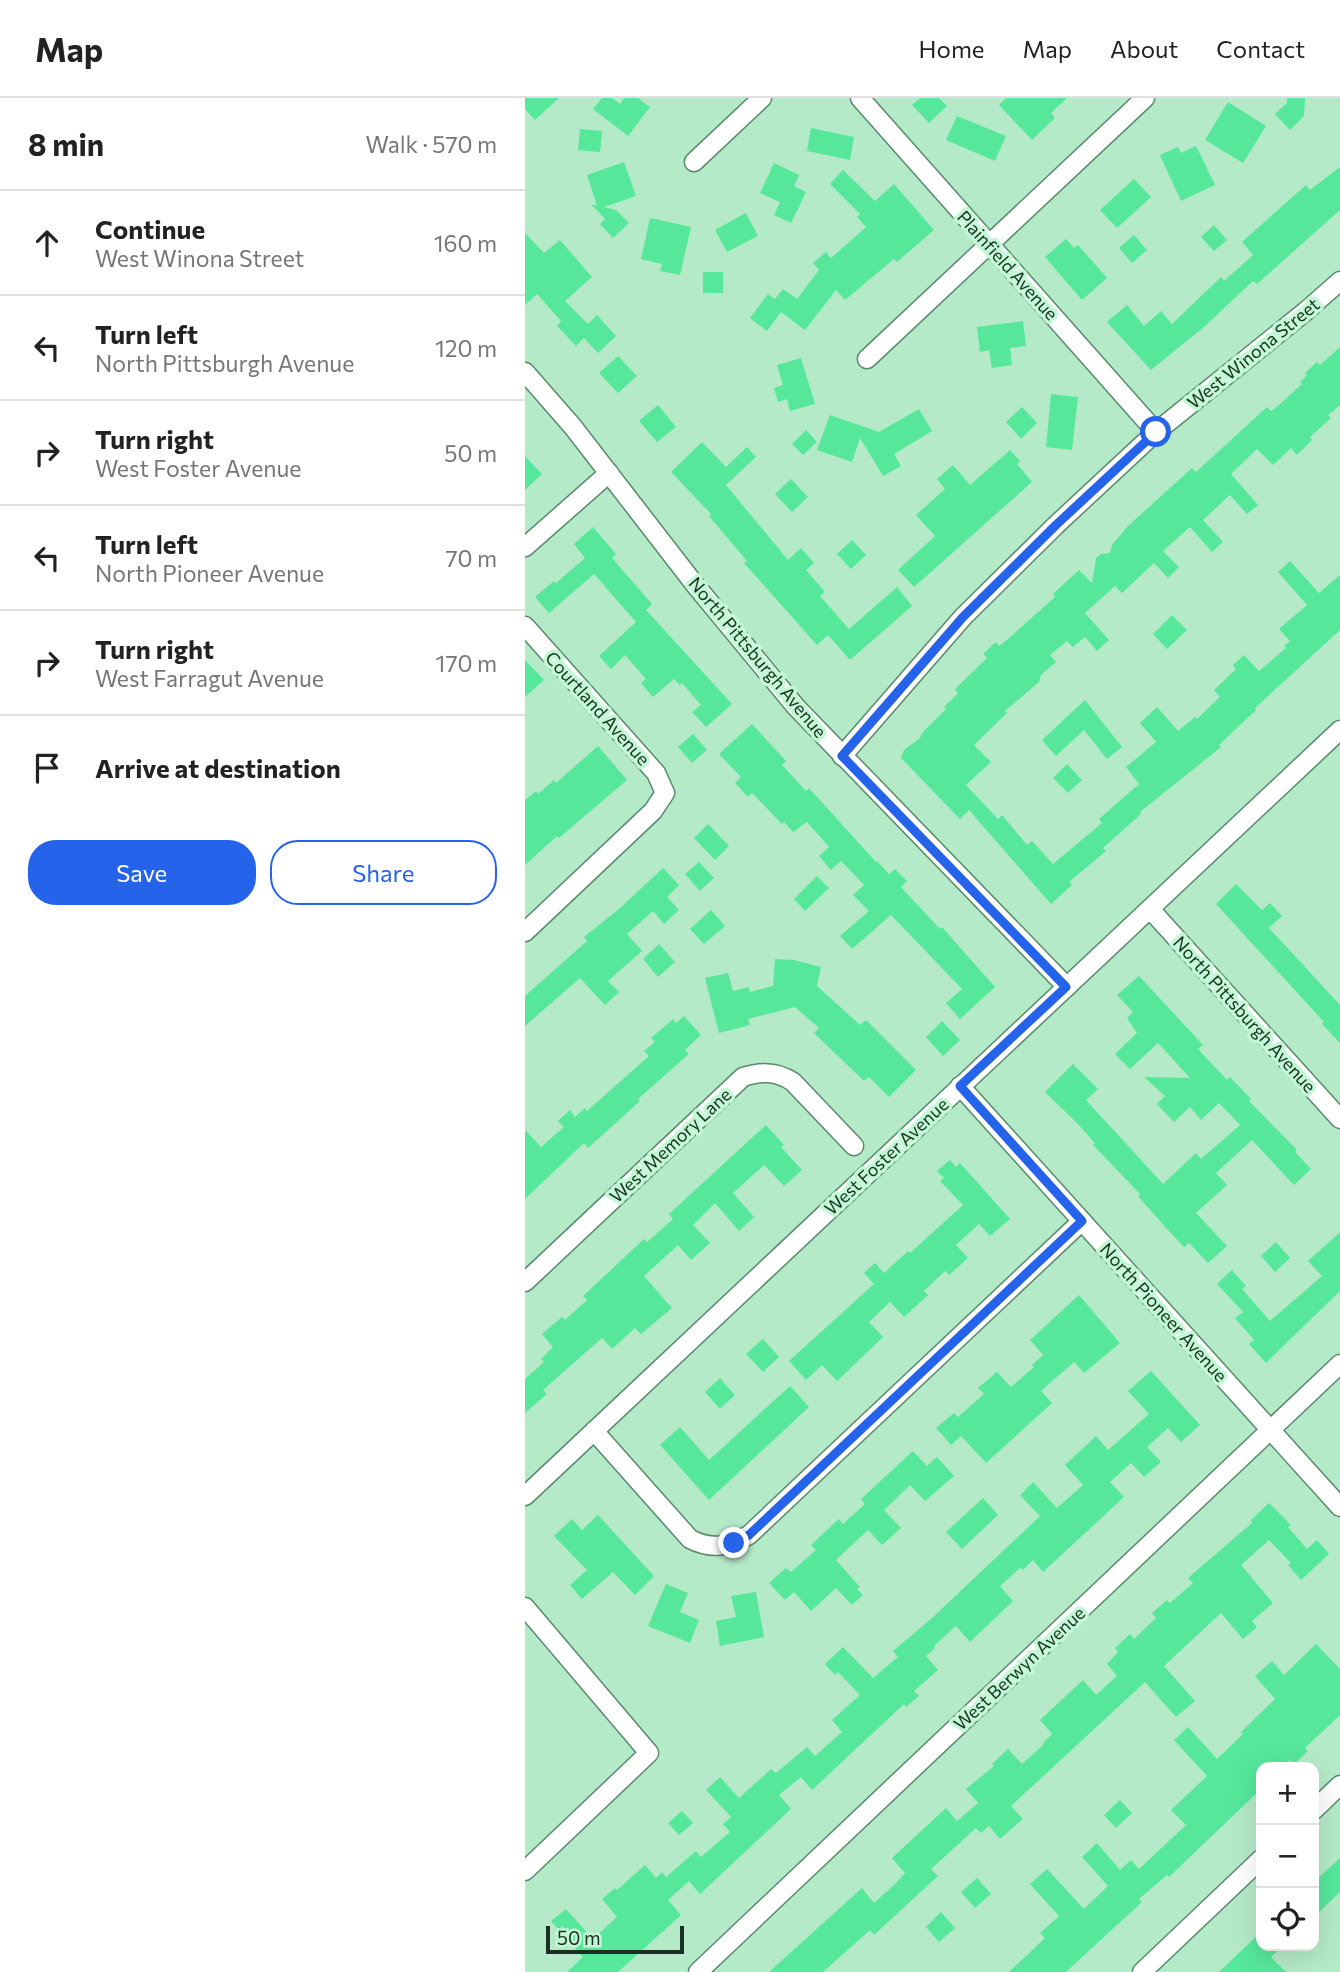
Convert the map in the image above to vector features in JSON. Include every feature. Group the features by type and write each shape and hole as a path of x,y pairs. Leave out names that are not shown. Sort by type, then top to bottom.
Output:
{"street":[{"path":"694,162 762,98"},
{"name":"Plainfield Avenue","path":"860,98 1156,432"},
{"path":"867,359 1145,98"},
{"name":"West Winona Street","path":"842,756 963,617 1056,525 1156,432 1340,281"},
{"name":"North Pittsburgh Avenue","path":"525,372 609,473 747,649 842,756 1066,987"},
{"path":"525,547 609,473"},
{"name":"Courtland Avenue","path":"525,626 656,773 665,793 653,811 525,932"},
{"name":"West Foster Avenue","path":"525,1496 1340,730"},
{"name":"North Pittsburgh Avenue","path":"1150,909 1340,1119"},
{"name":"West Memory Lane","path":"525,1282 743,1077 755,1073 782,1075 793,1083 853,1146"},
{"name":"North Pioneer Avenue","path":"960,1086 1340,1507"},
{"path":"594,1432 690,1539 704,1546 718,1548 734,1543 749,1535 1082,1221"},
{"name":"West Berwyn Avenue","path":"698,1972 1340,1364"},
{"path":"525,1607 649,1752 525,1871"},
{"path":"1319,1805 1340,1785"},
{"path":"1142,1972 1256,1864"}],"building":[{"path":"525,98 559,98 535,120 525,109"},
{"path":"602,98 612,98 620,104 624,98 638,98 650,107 628,136 593,109"},
{"path":"920,98 939,98 947,106 929,123 912,105"},
{"path":"1006,98 1067,98 1051,113 1055,118 1032,140 999,105"},
{"path":"1287,98 1305,98 1304,116 1290,130 1275,114 1287,103"},
{"path":"1228,102 1266,126 1243,163 1205,140"},
{"path":"957,116 1006,136 995,161 946,140"},
{"path":"811,128 854,137 850,160 807,151"},
{"path":"580,129 602,131 600,152 578,150"},
{"path":"1196,146 1215,185 1181,201 1160,155 1178,147 1181,153"},
{"path":"624,162 636,196 604,207 616,210 629,223 613,238 600,224 605,219 591,204 597,206 587,175"},
{"path":"774,163 799,175 794,186 806,192 791,223 774,215 780,202 760,193"},
{"path":"1340,167 1340,210 1257,284 1253,281 1204,327 1151,370 1107,322 1127,305 1144,326 1161,311 1172,324 1221,277 1224,281 1253,255 1242,242 1306,185 1310,190"},
{"path":"843,170 875,201 894,184 934,230 897,262 894,259 845,300 836,290 805,330 781,312 767,331 750,318 768,294 775,299 783,289 797,299 819,270 813,263 826,252 831,258 866,227 857,217 860,214 830,184"},
{"path":"1134,179 1151,197 1117,228 1100,210"},
{"path":"746,213 758,236 727,252 715,230"},
{"path":"650,218 691,227 680,275 660,271 662,264 641,259"},
{"path":"1214,225 1227,240 1214,251 1201,237"},
{"path":"525,233 544,253 560,240 592,277 565,301 588,324 597,315 616,336 598,353 584,338 576,346 557,326 561,321 537,294 525,305"},
{"path":"1134,235 1147,250 1132,263 1119,248"},
{"path":"1066,239 1074,248 1078,245 1107,278 1082,300 1045,257"},
{"path":"703,272 723,272 723,293 703,293"},
{"path":"1023,321 1026,346 1010,348 1012,365 992,368 989,350 980,352 977,327"},
{"path":"1340,347 1340,405 1328,415 1331,418 1310,437 1312,440 1297,455 1291,448 1273,465 1257,449 1231,474 1258,505 1247,514 1230,495 1203,520 1223,542 1212,552 1190,527 1163,551 1179,567 1168,578 1154,563 1122,593 1115,586 1085,613 1109,640 1097,651 1085,637 1073,647 1067,641 1050,655 1056,662 1041,675 1039,682 1005,711 1007,713 974,745 991,762 966,785 998,819 1002,815 1027,845 1032,841 1053,864 1102,823 1099,819 1139,784 1126,767 1156,742 1140,723 1157,707 1178,731 1195,717 1197,719 1220,697 1214,690 1236,669 1233,665 1244,655 1259,671 1286,648 1284,646 1290,641 1279,629 1307,605 1278,572 1290,561 1319,593 1340,575 1340,630 1255,708 1256,710 1219,745 1221,747 1140,812 1141,814 1103,848 1106,851 1069,882 1072,885 1051,904 969,810 960,819 901,758 904,750 920,738 946,709 944,707 958,693 955,689 987,658 983,654 996,642 999,646 1008,639 1055,597 1053,594 1079,570 1092,583 1096,558 1110,553 1112,545 1127,527 1192,468 1196,472 1267,407 1271,411 1279,405 1302,384 1300,382 1307,375 1305,373 1317,362 1320,365"},
{"path":"618,356 637,376 618,393 599,373"},
{"path":"801,358 815,404 790,411 787,399 778,402 774,388 783,385 777,365"},
{"path":"1051,394 1078,397 1072,450 1046,447"},
{"path":"658,405 676,427 657,442 639,421"},
{"path":"1022,407 1037,423 1021,439 1006,422"},
{"path":"919,409 932,431 894,454 901,466 883,476 860,438 852,462 817,450 830,415 879,432"},
{"path":"806,430 817,442 803,455 792,444"},
{"path":"702,442 726,467 747,447 756,457 726,485 788,560 801,548 814,563 806,570 825,592 820,596 849,629 897,587 912,606 850,660 828,635 817,645 744,563 747,561 709,516 711,514 671,472"},
{"path":"1010,450 1020,461 1017,464 1032,482 914,587 898,570 935,536 916,515 945,489 937,479 953,465 970,485"},
{"path":"525,456 542,474 525,490"},
{"path":"791,479 808,497 792,512 775,494"},
{"path":"593,527 616,554 612,558 652,604 646,610 732,704 706,727 692,712 701,705 682,683 680,685 674,679 653,697 641,683 646,679 625,655 611,669 599,656 636,622 594,574 549,613 535,597 585,558 574,544"},
{"path":"852,540 866,555 851,569 837,554"},
{"path":"1172,615 1187,630 1167,649 1153,634"},
{"path":"525,660 544,680 525,697"},
{"path":"1085,700 1122,747 1107,759 1084,730 1056,756 1042,740"},
{"path":"752,724 786,761 782,765 806,791 809,788 876,862 889,874 895,869 907,881 901,887 940,929 942,927 995,987 960,1019 946,1003 962,989 891,915 852,949 840,936 869,911 853,895 864,885 841,861 831,870 819,856 829,847 807,822 793,832 752,793 748,797 735,783 741,777 719,754"},
{"path":"693,734 707,750 692,763 678,747"},
{"path":"598,746 627,780 525,865 525,800 536,791 538,794 554,780 556,783"},
{"path":"1067,764 1082,780 1068,793 1053,778"},
{"path":"708,824 729,846 715,860 694,838"},
{"path":"699,862 714,878 700,891 685,874"},
{"path":"663,868 679,885 667,897 679,910 664,924 653,911 627,934 642,951 608,981 619,992 605,1005 580,978 525,1026 525,996 587,941 584,937"},
{"path":"817,876 829,888 805,911 794,899"},
{"path":"1236,884 1262,910 1270,903 1282,916 1269,928 1340,1005 1340,1043 1216,904"},
{"path":"711,910 725,926 704,944 690,929"},
{"path":"659,944 675,962 658,977 643,959"},
{"path":"775,959 794,960 821,967 817,986 860,1025 866,1020 916,1070 889,1097 869,1077 864,1081 814,1033 819,1028 795,1007 748,1019 750,1025 719,1033 705,978 728,973 733,991 749,987 750,992 773,986"},
{"path":"1139,976 1203,1045 1198,1049 1227,1080 1230,1077 1251,1099 1249,1101 1297,1150 1295,1152 1311,1169 1294,1185 1252,1140 1216,1173 1227,1185 1196,1213 1227,1246 1208,1263 1189,1243 1184,1247 1138,1196 1140,1194 1093,1145 1095,1143 1078,1124 1045,1092 1073,1064 1098,1089 1086,1100 1163,1184 1196,1153 1201,1159 1240,1125 1219,1103 1201,1120 1190,1107 1174,1122 1157,1104 1165,1096 1144,1077 1190,1078 1158,1043 1130,1069 1115,1054 1137,1033 1127,1018 1133,1012 1117,995"},
{"path":"684,1016 701,1035 685,1050 689,1054 588,1148 584,1143 525,1199 525,1130 541,1147 564,1127 558,1121 570,1110 575,1117 585,1108 587,1111 649,1056 644,1051 655,1042 651,1038 673,1019 676,1023"},
{"path":"942,1021 960,1040 943,1056 926,1037"},
{"path":"766,1125 802,1170 784,1186 764,1165 733,1193 754,1217 739,1231 715,1203 693,1225 710,1243 691,1260 678,1245 644,1276 672,1308 641,1334 635,1328 612,1349 602,1338 543,1390 547,1394 525,1413 525,1379 544,1362 541,1359 553,1347 542,1334 562,1317 565,1320 587,1300 583,1296 644,1239 647,1242 673,1219 669,1214"},
{"path":"950,1160 956,1167 960,1163 1010,1219 990,1236 979,1224 956,1245 968,1258 949,1275 945,1271 924,1291 928,1295 904,1317 890,1302 869,1322 883,1337 837,1381 822,1365 806,1380 789,1361 874,1284 864,1273 875,1263 884,1273 963,1205 940,1181 944,1178 937,1171"},
{"path":"1340,1232 1340,1291 1266,1363 1249,1344 1254,1340 1235,1318 1243,1312 1217,1284 1232,1270 1246,1286 1242,1289 1270,1321 1322,1276 1308,1261"},
{"path":"1276,1242 1290,1258 1275,1272 1261,1256"},
{"path":"1079,1295 1120,1343 1084,1373 1074,1362 1041,1391 1052,1403 986,1463 961,1436 951,1445 936,1428 954,1413 958,1417 984,1394 978,1388 997,1372 1011,1387 1034,1367 1032,1365 1043,1355 1030,1340"},
{"path":"763,1339 779,1357 763,1372 746,1354"},
{"path":"1151,1371 1200,1425 1181,1442 1168,1428 1147,1447 1161,1462 1144,1477 1131,1463 1110,1482 1124,1497 1043,1572 1033,1560 1000,1586 1013,1601 970,1642 956,1626 934,1646 926,1656 938,1670 914,1691 919,1696 906,1707 904,1704 812,1790 801,1777 779,1795 791,1809 700,1894 689,1881 668,1900 681,1915 618,1972 567,1972 583,1957 551,1921 566,1909 593,1939 617,1917 602,1899 615,1888 617,1890 645,1865 656,1878 662,1872 666,1877 696,1851 701,1857 730,1832 723,1824 731,1817 706,1790 720,1777 739,1798 771,1769 776,1773 807,1747 815,1756 842,1732 832,1720 860,1695 838,1672 835,1675 825,1664 843,1647 873,1678 898,1657 893,1651 931,1619 1040,1516 1020,1495 1033,1482 1057,1508 1083,1485 1065,1465 1096,1436 1108,1450 1149,1414 1128,1391"},
{"path":"720,1378 735,1395 720,1409 705,1392"},
{"path":"790,1386 809,1407 709,1500 660,1445 680,1427 709,1460"},
{"path":"913,1451 927,1466 937,1457 954,1476 925,1501 910,1485 884,1510 901,1528 882,1545 868,1530 836,1560 860,1587 857,1589 863,1595 852,1605 836,1588 811,1611 794,1592 785,1600 769,1583 786,1568 791,1572 816,1550 811,1545 839,1519 843,1524 865,1504 861,1499"},
{"path":"983,1498 998,1515 962,1549 946,1532"},
{"path":"1269,1503 1291,1525 1288,1527 1307,1549 1317,1540 1329,1554 1301,1580 1288,1565 1291,1563 1269,1540 1241,1565 1273,1603 1252,1621 1257,1627 1243,1639 1221,1613 1164,1666 1195,1701 1176,1717 1145,1682 1011,1806 1023,1819 1000,1839 989,1826 981,1833 976,1828 931,1869 938,1876 874,1935 870,1930 823,1972 769,1972 862,1888 874,1903 895,1884 905,1873 892,1858 946,1808 957,1821 978,1803 966,1789 994,1766 992,1764 1008,1749 1022,1764 1044,1744 1052,1734 1040,1720 1083,1680 1096,1695 1117,1676 1107,1664 1118,1652 1115,1648 1130,1634 1134,1639 1156,1618 1152,1613 1167,1600 1170,1603 1193,1583 1188,1578 1252,1523 1251,1520"},
{"path":"598,1515 654,1576 635,1595 613,1572 582,1599 570,1585 587,1570 554,1536 572,1519 582,1530"},
{"path":"666,1584 688,1593 680,1612 699,1620 690,1643 648,1626"},
{"path":"756,1592 764,1637 720,1646 716,1621 736,1617 731,1596"},
{"path":"1316,1644 1340,1669 1340,1715 1305,1748 1308,1751 1296,1762 1256,1762 1256,1794 1169,1877 1167,1875 1139,1899 1142,1902 1066,1972 1009,1972 1045,1938 1040,1933 1059,1916 1030,1884 1047,1869 1084,1909 1108,1886 1082,1857 1097,1843 1120,1870 1131,1860 1139,1869 1186,1825 1171,1810 1207,1776 1174,1740 1188,1727 1217,1759 1275,1699 1255,1676 1272,1661 1284,1675"},
{"path":"1120,1800 1132,1813 1116,1828 1104,1815"},
{"path":"682,1811 693,1823 679,1835 668,1823"},
{"path":"1340,1858 1340,1892 1319,1912 1319,1888 1319,1877"},
{"path":"977,1878 991,1894 975,1908 961,1892"},
{"path":"941,1912 955,1928 939,1942 926,1927"},
{"path":"1256,1937 1256,1951 1278,1951 1271,1957 1286,1972 1219,1972"}],"route":[{"path":"734,1543 749,1535 1082,1221 960,1086 1066,987 842,756 963,617 1156,432"}]}
